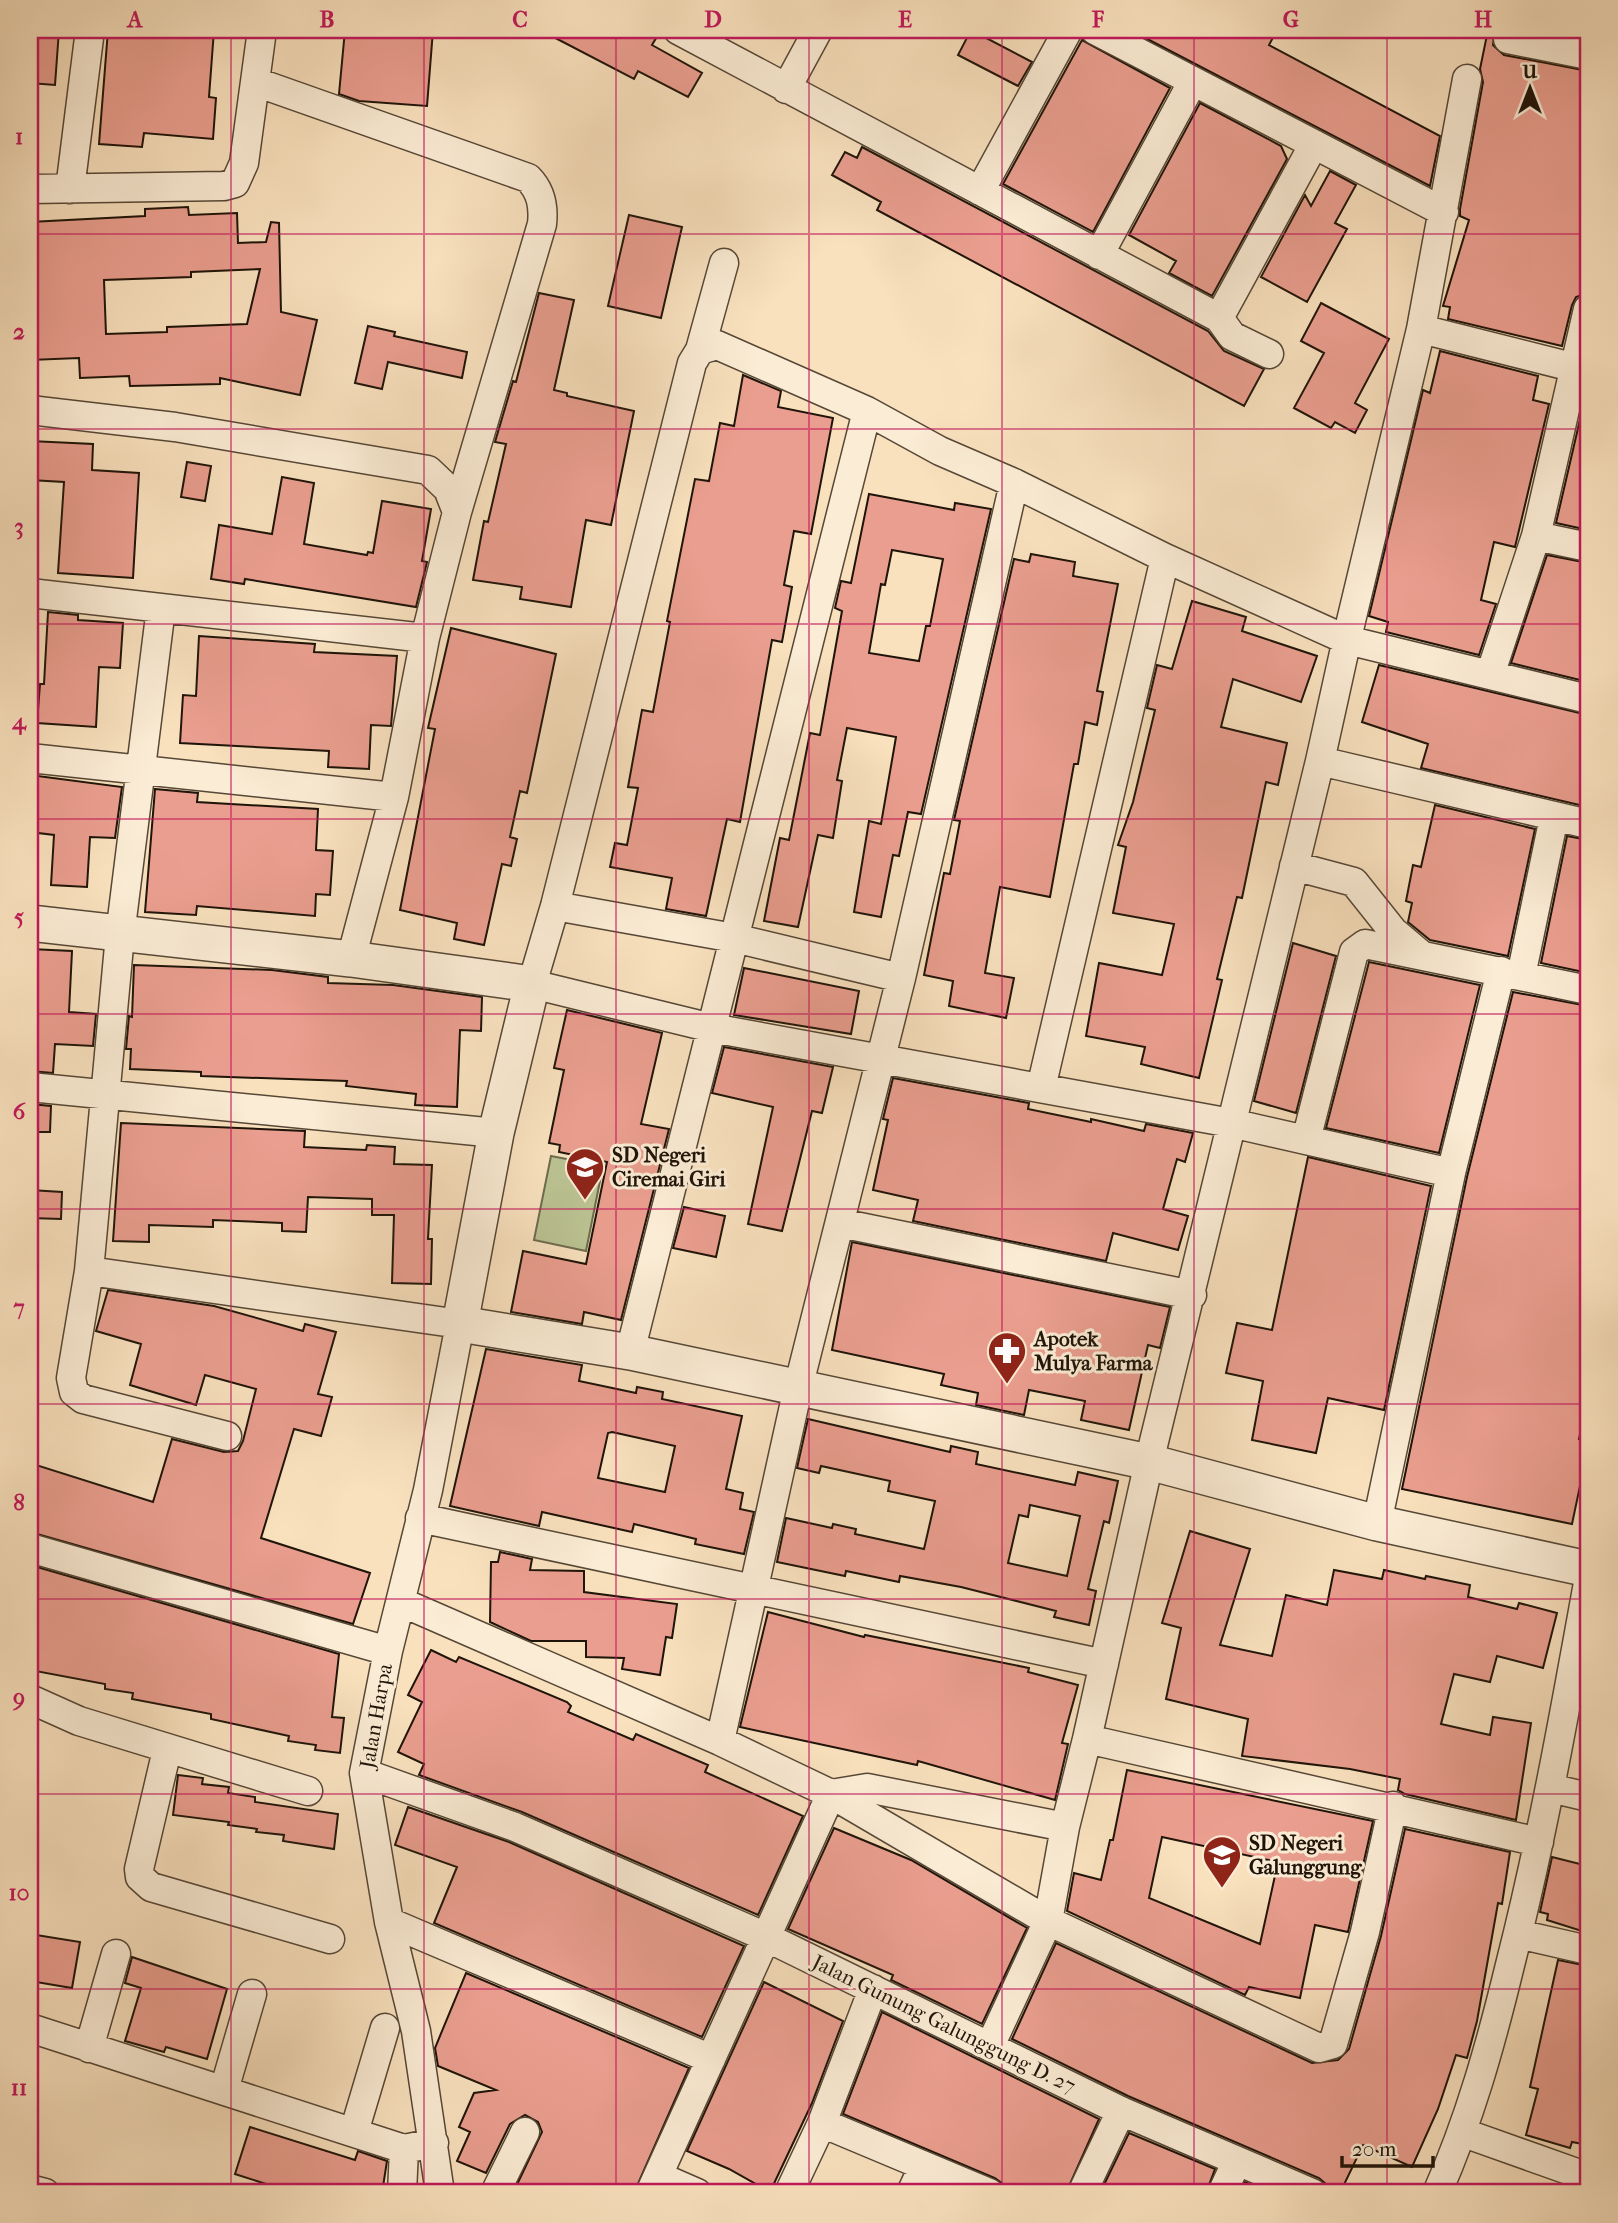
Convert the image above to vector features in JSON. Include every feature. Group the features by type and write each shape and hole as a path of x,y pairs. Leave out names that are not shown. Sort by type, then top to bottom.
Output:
{"street":[{"path":"70,189 90,30"},
{"path":"30,189 224,186 235,183 244,163 262,30"},
{"path":"678,30 1219,318 1232,336 1269,354"},
{"path":"786,89 818,30"},
{"path":"980,191 1068,30"},
{"path":"1095,30 1444,212"},
{"path":"1508,39 1588,55"},
{"path":"990,2046 1048,1921 1065,1828 1149,1462 1192,1295 1421,329 1466,79"},
{"path":"1099,255 1193,81"},
{"path":"257,82 528,178 537,187 543,213 457,512 425,638 394,797 351,959"},
{"path":"1219,318 1314,144"},
{"path":"460,1324 496,1133 531,985 555,906 692,363 700,350 724,263"},
{"path":"1490,674 1536,536 1580,369 1588,309"},
{"path":"1421,329 1580,369"},
{"path":"700,350 717,345 867,411 940,451 1014,483 1165,558 1347,640 1588,699"},
{"path":"30,410 175,427 428,470 448,489 457,512"},
{"path":"630,1352 867,411"},
{"path":"720,1741 799,1388 901,978 1014,483"},
{"path":"1536,536 1588,547"},
{"path":"1041,1088 1165,558"},
{"path":"30,593 425,638"},
{"path":"161,608 120,935 89,1271 71,1378 74,1392 83,1399 129,1413 227,1436"},
{"path":"30,758 394,797"},
{"path":"1320,761 1588,824"},
{"path":"1377,1523 1451,1173 1511,974 1554,817"},
{"path":"1294,866 1354,882 1393,932 1421,954"},
{"path":"555,906 734,937 901,978"},
{"path":"30,923 351,959 531,985 712,1028 1231,1123 1451,1173"},
{"path":"1306,1140 1354,952 1365,944 1588,990"},
{"path":"30,1087 496,1133"},
{"path":"840,1223 1192,1295"},
{"path":"89,1271 460,1324 630,1352 1149,1462 1377,1523 1588,1570"},
{"name":"Jalan Harpa","path":"440,2193 416,2031 389,1922 365,1773 388,1651 421,1518 460,1324"},
{"path":"421,1518 1104,1664"},
{"path":"30,1548 388,1651"},
{"path":"1437,2193 1464,2133 1518,1934 1550,1788 1588,1583"},
{"path":"401,1602 720,1741 831,1794 1048,1921 1311,2045 1326,2048 1333,2043 1365,1933 1393,1806"},
{"path":"30,1699 79,1721 308,1791"},
{"path":"1087,1739 1393,1806 1539,1842"},
{"path":"167,1750 139,1869 143,1881 151,1886 330,1939"},
{"name":"Jalan Gunung Galunggung D. 27","path":"365,1773 515,1827 766,1937 1121,2111 1312,2193"},
{"path":"831,1794 867,1788 1065,1828"},
{"path":"1550,1788 1588,1797"},
{"path":"696,2193 654,2185 831,1794"},
{"path":"389,1922 711,2059"},
{"path":"1518,1934 1588,1950"},
{"path":"89,2048 116,1954"},
{"path":"789,2193 822,2123 873,1989"},
{"path":"224,2091 252,1994"},
{"path":"30,2028 404,2148 434,2143"},
{"path":"354,2132 385,2028"},
{"path":"1082,2193 1121,2111"},
{"path":"822,2123 989,2193"},
{"path":"495,2193 526,2132"},
{"path":"1464,2133 1588,2177"},
{"path":"402,2193 404,2148"},
{"path":"1222,2193 1237,2161"},
{"path":"912,2193 923,2167"},
{"path":"30,2189 44,2193"}],"green space":[{"path":"551,1156 603,1166 586,1251 534,1240"}],"building":[{"path":"30,30 59,30 55,85 30,83"},
{"path":"108,30 185,35 185,30 214,30 209,97 216,98 213,139 144,133 142,147 99,144"},
{"path":"345,30 433,30 427,106 359,101 339,94"},
{"path":"540,30 661,30 652,45 702,73 688,97 638,71 634,79"},
{"path":"971,30 1032,62 1018,86 958,55"},
{"path":"1130,30 1277,30 1269,45 1440,136 1430,186"},
{"path":"1488,30 1495,30 1493,45 1504,55 1588,71 1588,293 1576,297 1572,305 1562,346 1448,319 1450,307 1443,306 1469,220 1460,216 1460,209 1483,82 1480,69"},
{"path":"1547,30 1588,30 1588,38"},
{"path":"1082,40 1170,88 1093,232 1003,184"},
{"path":"1200,103 1281,146 1287,159 1212,296 1169,273 1176,261 1129,235"},
{"path":"862,147 1208,331 1224,351 1264,369 1244,406 877,210 881,202 832,175 845,152 857,158"},
{"path":"1330,171 1356,185 1335,223 1347,229 1307,302 1261,277 1305,195 1311,206"},
{"path":"188,207 189,215 237,213 238,243 266,242 271,222 279,223 281,312 317,320 300,395 220,378 220,384 130,386 129,376 80,378 79,358 30,360 30,222 145,216 145,209","holes":["260,269 247,324 167,327 167,332 106,334 104,280 191,277 191,272"]},
{"path":"629,215 682,227 661,318 608,306"},
{"path":"539,293 574,300 554,390 567,393 567,396 634,411 611,525 586,520 571,607 520,599 522,587 473,580 484,521 488,522 506,444 495,442 513,381 516,382"},
{"path":"1321,303 1389,339 1355,403 1367,410 1355,433 1335,422 1331,428 1294,408 1324,353 1301,341"},
{"path":"368,326 395,332 394,336 467,352 462,378 388,362 382,389 355,383"},
{"path":"1440,351 1538,376 1533,400 1549,404 1515,547 1494,542 1481,600 1496,604 1479,655 1386,632 1388,622 1369,616 1423,390 1430,393"},
{"path":"743,375 781,391 778,407 833,418 811,534 794,531 784,585 792,587 782,642 772,640 740,822 727,819 706,916 666,909 672,878 610,867 615,843 627,845 638,788 628,787 642,710 653,712 670,622 667,621 695,479 709,481 720,423 734,426"},
{"path":"1582,411 1588,412 1588,530 1556,523"},
{"path":"30,441 93,444 92,470 139,473 133,578 58,573 64,482 30,480"},
{"path":"187,462 211,466 205,501 181,497"},
{"path":"282,477 314,483 304,544 367,555 368,552 373,553 382,501 431,509 422,561 427,562 416,607 245,579 244,584 211,579 219,525 272,534"},
{"path":"869,494 954,510 955,503 991,509 921,814 908,812 899,856 893,855 881,917 854,912 869,821 881,824 896,737 847,728 837,780 842,781 833,838 818,835 798,927 764,921 780,838 789,840 810,733 820,735 842,611 835,608 841,581 851,583","holes":["892,550 943,559 930,626 926,626 919,661 869,653 881,584 885,585"]},
{"path":"1031,554 1075,562 1073,576 1118,584 1097,691 1103,692 1097,725 1085,722 1078,764 1074,764 1050,897 1000,887 985,973 1014,978 1006,1018 949,1006 953,981 924,975 944,873 950,874 960,821 954,820 1014,559 1029,562"},
{"path":"1547,555 1588,563 1588,682 1511,663"},
{"path":"1192,601 1246,617 1242,631 1317,656 1301,702 1233,679 1221,727 1287,743 1278,785 1266,782 1242,898 1237,897 1217,979 1222,980 1199,1078 1141,1064 1145,1047 1086,1036 1099,963 1162,975 1174,924 1113,913 1126,847 1118,845 1133,802 1155,710 1147,708 1157,665 1172,669"},
{"path":"48,612 78,615 78,620 123,623 120,668 99,667 96,727 37,723 40,684 44,684"},
{"path":"451,628 556,654 527,793 520,791 510,837 517,839 511,866 502,864 484,945 454,939 457,923 400,910 435,729 428,728"},
{"path":"199,636 315,644 314,652 397,656 391,726 371,725 369,769 328,767 329,751 180,743 183,695 196,696"},
{"path":"1379,665 1588,715 1588,807 1421,768 1428,744 1362,722"},
{"path":"30,775 122,787 115,838 90,837 87,887 51,885 54,835 30,832"},
{"path":"155,789 198,793 197,802 318,809 316,850 333,851 330,895 316,894 315,916 197,906 196,915 145,912"},
{"path":"1435,805 1535,829 1508,956 1430,940 1408,922 1412,903 1406,901 1413,865 1421,867"},
{"path":"1567,836 1588,840 1588,973 1541,963"},
{"path":"1293,943 1336,956 1296,1113 1254,1101"},
{"path":"30,949 72,951 69,1012 96,1014 93,1046 55,1044 53,1073 30,1071"},
{"path":"1369,962 1480,985 1439,1153 1326,1128"},
{"path":"134,965 272,970 328,977 328,983 393,985 482,997 481,1031 460,1030 457,1107 415,1105 416,1094 346,1086 347,1081 201,1076 201,1072 130,1069 131,1049 126,1049 129,1016 132,1017"},
{"path":"744,968 859,991 851,1034 734,1015"},
{"path":"1513,992 1588,1006 1588,1364 1583,1388 1588,1389 1588,1398 1579,1439 1588,1441 1588,1448 1572,1524 1402,1489 1467,1177"},
{"path":"567,1010 662,1033 641,1124 669,1129 621,1320 584,1312 582,1324 511,1312 523,1251 586,1264 607,1162 559,1152 560,1145 549,1143 564,1070 554,1068"},
{"path":"724,1047 833,1067 822,1113 812,1111 782,1231 748,1224 773,1107 712,1093"},
{"path":"893,1078 1029,1103 1028,1109 1091,1122 1091,1119 1144,1131 1146,1124 1193,1133 1185,1162 1177,1159 1163,1209 1188,1216 1178,1250 1113,1233 1106,1261 913,1221 918,1200 873,1190 888,1120 883,1119"},
{"path":"30,1104 51,1106 50,1132 30,1132"},
{"path":"121,1123 305,1131 304,1147 366,1150 367,1145 395,1147 394,1164 432,1165 428,1239 432,1239 431,1284 392,1283 394,1215 372,1215 372,1199 308,1197 306,1232 282,1231 282,1223 213,1220 213,1227 149,1225 149,1242 113,1241"},
{"path":"1308,1157 1431,1186 1384,1410 1328,1398 1316,1453 1252,1440 1263,1381 1226,1373 1237,1323 1272,1330"},
{"path":"30,1190 62,1192 61,1219 30,1218"},
{"path":"684,1207 725,1216 716,1257 673,1248"},
{"path":"852,1242 1170,1307 1160,1348 1148,1345 1129,1430 1081,1420 1085,1401 1029,1390 1024,1415 976,1405 978,1393 941,1385 944,1374 832,1350"},
{"path":"108,1290 214,1306 303,1331 305,1324 336,1332 318,1394 332,1397 321,1436 294,1429 261,1538 370,1573 353,1624 30,1532 30,1463 153,1502 172,1439 224,1452 238,1451 243,1441 256,1389 205,1375 196,1405 130,1385 141,1344 96,1331"},
{"path":"486,1349 582,1365 579,1381 636,1393 637,1387 663,1392 662,1399 742,1416 726,1489 743,1493 740,1509 754,1512 744,1554 695,1544 696,1539 634,1524 632,1532 542,1512 539,1526 450,1506","holes":["608,1433 675,1446 665,1492 598,1478"]},
{"path":"808,1419 950,1452 951,1446 978,1452 976,1464 1075,1485 1078,1472 1118,1481 1109,1523 1104,1521 1088,1589 1096,1591 1089,1625 1054,1617 1056,1611 961,1587 900,1576 899,1582 846,1571 845,1576 777,1562 786,1518 832,1528 833,1524 856,1529 855,1534 924,1549 935,1501 888,1491 890,1481 821,1466 819,1473 797,1468","holes":["1030,1505 1080,1516 1067,1576 1008,1563 1019,1515 1028,1517"]},
{"path":"1190,1531 1250,1549 1220,1645 1272,1656 1286,1595 1327,1605 1334,1570 1382,1579 1384,1570 1425,1579 1426,1576 1470,1585 1468,1597 1517,1609 1519,1603 1557,1613 1543,1668 1497,1656 1490,1682 1454,1674 1441,1724 1490,1735 1493,1717 1531,1723 1516,1820 1405,1794 1398,1790 1400,1779 1350,1769 1242,1756 1248,1719 1166,1699 1181,1628 1162,1623"},
{"path":"500,1552 532,1559 530,1570 584,1571 584,1592 677,1604 672,1638 666,1637 660,1675 622,1669 624,1658 586,1657 586,1641 531,1641 490,1622 491,1562 498,1562"},
{"path":"30,1565 339,1654 332,1717 344,1718 340,1753 315,1750 316,1745 288,1741 289,1736 211,1719 211,1714 132,1699 133,1693 105,1689 105,1684 30,1670"},
{"path":"768,1612 864,1637 865,1635 1029,1668 1028,1672 1078,1685 1062,1743 1068,1744 1055,1800 918,1761 917,1765 740,1727"},
{"path":"431,1650 456,1662 459,1657 567,1702 571,1706 568,1712 633,1740 636,1734 708,1765 705,1772 803,1816 758,1915 522,1812 419,1775 424,1764 398,1752 422,1702 408,1695"},
{"name":"SD Negeri Galunggung","path":"1127,1770 1373,1821 1348,1932 1315,1925 1300,1998 1249,1987 1245,1995 1067,1911 1074,1873 1101,1880 1110,1840 1113,1840","holes":["1162,1837 1278,1862 1260,1944 1149,1898"]},
{"path":"178,1775 203,1778 202,1784 229,1787 228,1793 255,1797 255,1802 338,1814 334,1849 283,1841 284,1835 256,1832 257,1829 228,1825 229,1822 173,1815"},
{"path":"408,1807 509,1842 744,1946 702,2037 434,1923 457,1867 395,1845"},
{"path":"834,1828 911,1860 1027,1928 982,2024 891,1980 893,1975 788,1929"},
{"path":"1405,1829 1510,1852 1502,1904 1498,1903 1477,2021 1467,2058 1456,2055 1438,2109 1412,2167 1363,2145 1340,2193 1328,2193 1326,2184 1319,2178 1128,2096 1012,2039 1056,1943 1312,2063 1338,2060 1349,2049 1381,1936"},
{"path":"1552,1857 1588,1866 1588,1933 1547,1920 1548,1914 1540,1912"},
{"path":"30,1934 80,1942 72,1988 30,1981"},
{"path":"132,1957 227,1989 207,2059 166,2047 164,2052 125,2041 141,1988 125,1983"},
{"path":"1558,1960 1588,1966 1588,2145 1572,2142 1570,2148 1526,2135 1538,2089 1530,2087"},
{"path":"466,1973 689,2068 634,2193 513,2193 542,2132 538,2122 525,2115 510,2124 486,2173 457,2161 470,2132 459,2127 474,2093 496,2090 438,2066 435,2048"},
{"path":"764,1982 843,2021 812,2103 770,2192 729,2169 687,2151"},
{"path":"882,2012 1099,2119 1066,2193 1005,2193 1003,2184 995,2178 843,2114"},
{"path":"250,2127 355,2160 358,2151 387,2161 382,2193 294,2193 235,2174"},
{"path":"1129,2133 1215,2169 1206,2193 1100,2193"},
{"path":"1245,2182 1270,2193 1240,2193"}],"place":[{"name":"SD Negeri Ciremai Giri","path":"585,1201"},
{"name":"Apotek Mulya Farma","path":"1007,1385"},
{"name":"SD Negeri Galunggung","path":"1222,1889"}]}
